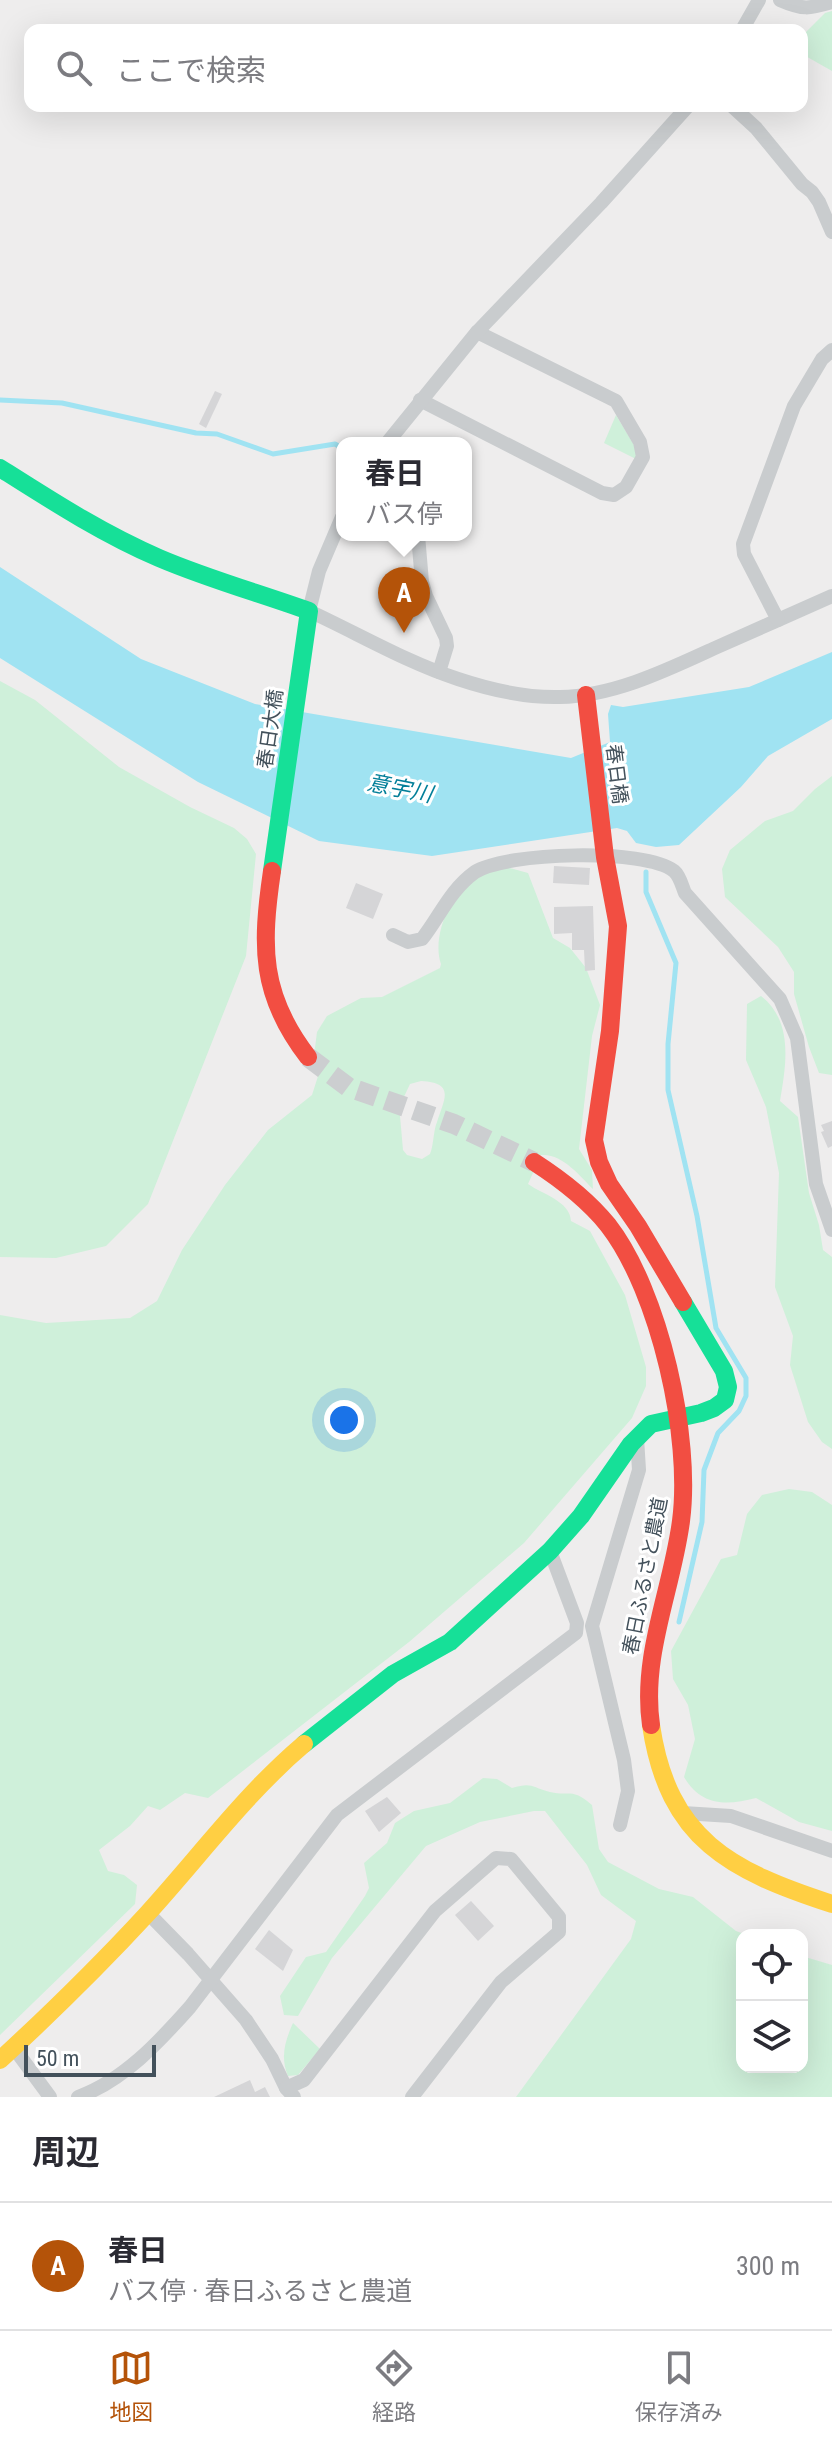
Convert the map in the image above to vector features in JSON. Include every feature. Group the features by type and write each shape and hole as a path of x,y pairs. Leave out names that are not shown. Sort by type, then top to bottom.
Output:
{"street":[{"path":"745,24 759,0"},
{"path":"780,0 807,9 832,2"},
{"path":"392,437 477,332 639,163 683,112"},
{"path":"739,112 812,192 832,232"},
{"path":"420,400 602,493 614,495 626,487 642,463 643,449 616,401 477,332"},
{"path":"778,620 744,554 743,544 794,406 822,359 832,350"},
{"path":"0,468 128,545 203,576 276,598 308,617 439,672 494,690 526,696 586,700 685,662 832,596"},
{"path":"308,617 319,571 336,531"},
{"path":"419,541 422,582 446,638 445,655 439,672"},
{"name":"春日大橋","path":"308,617 276,841 266,936 269,980 285,1026 308,1057"},
{"name":"春日橋","path":"586,700 605,852 618,926 610,1031 594,1140 609,1184 638,1226 724,1371 728,1387 725,1400 714,1408 678,1417"},
{"path":"393,935 408,942 422,939 458,887 476,872 497,863 605,852 637,857 664,865 677,873 685,893 780,999 797,1038 816,1184 832,1230"},
{"name":"春日ふるさと農道","path":"534,1162 587,1200 614,1230 647,1300 673,1390 684,1450 683,1504 676,1555 652,1653 648,1703 651,1738 668,1790 704,1841 735,1865 773,1884 832,1904"},
{"path":"50,2097 7,2054 75,1991 271,1772 393,1674 450,1642 550,1551 581,1516 637,1438 651,1424 678,1417"},
{"path":"620,1825 628,1791 624,1760 592,1626 639,1470 637,1438"},
{"path":"78,2097 114,2079 171,2029 337,1815 576,1633 570,1605 550,1551"},
{"path":"576,1628 592,1626"},
{"path":"683,1813 731,1816 832,1851"},
{"path":"148,1913 246,2020 290,2092 304,2080 435,1911 496,1858 511,1859 559,1917 559,1932 501,1982 412,2097"}],"green space":[{"path":"832,11 832,71 808,57 808,30 825,13"},
{"path":"616,415 637,450 636,459 604,443"},
{"path":"0,681 35,700 119,767 234,828 247,839 256,854 246,956 148,1204 106,1246 56,1258 0,1257"},
{"path":"832,776 832,1075 819,1073 809,1047 794,994 794,972 778,947 725,897 722,869 730,850 765,821 793,811"},
{"path":"503,866 528,873 553,938 570,948 586,968 600,1005 592,1036 579,1149 592,1170 593,1189 570,1166 549,1155 541,1155 528,1184 561,1203 571,1221 590,1231 625,1295 646,1367 646,1386 632,1418 524,1543 409,1642 208,1798 185,1793 160,1810 148,1806 130,1826 99,1850 108,1871 124,1875 137,1885 135,1904 0,2035 0,1315 46,1323 130,1318 157,1301 182,1250 225,1185 268,1130 312,1095 319,1073 315,1048 317,1032 327,1016 361,998 382,997 440,968 441,927 452,902 478,874","holes":["432,1082 439,1085 445,1094 430,1154 422,1159 407,1155 403,1150 400,1116 402,1101 410,1084"]},
{"path":"761,996 772,1006 783,1031 785,1059 780,1101 798,1117 809,1193 823,1250 832,1257 832,1449 822,1442 808,1422 790,1365 793,1336 775,1287 779,1173 766,1107 746,1060 747,1004"},
{"path":"789,1489 812,1492 832,1505 832,1831 799,1822 756,1798 725,1803 706,1798 698,1794 684,1777 695,1739 688,1705 673,1679 671,1651 721,1559 737,1555 747,1514 762,1495"},
{"path":"483,1778 497,1779 512,1788 528,1785 579,1796 592,1805 599,1849 608,1862 659,1889 693,1897 736,1931 736,2073 808,2073 808,1958 832,1965 832,2097 516,2097 631,1939 636,1921 601,1895 587,1865 545,1811 480,1822 426,1846 332,1958 298,2016 284,2015 280,1996 306,1957 326,1952 365,1896 369,1888 364,1863 387,1843 395,1823 414,1811 450,1803"},
{"path":"293,2023 320,2049 298,2075 288,2076 284,2049"}],"water":[{"name":"意宇川","path":"0,567 141,659 255,704 571,758 610,742 608,714 611,705 623,707 749,687 832,652 832,719 768,756 741,787 679,845 656,847 636,843 627,831 617,828 432,856 319,841 198,782 0,658"}],"building":[{"path":"215,391 222,394 206,428 199,424"},
{"path":"554,866 590,868 589,885 553,883"},
{"path":"356,883 383,894 373,919 346,908"},
{"path":"593,906 595,970 585,971 584,950 572,950 572,933 554,934 554,907"},
{"path":"832,1121 832,1146 828,1148 821,1125"},
{"path":"387,1797 401,1813 379,1832 365,1811"},
{"path":"471,1901 494,1926 478,1941 455,1915"},
{"path":"269,1930 293,1950 283,1971 255,1949"},
{"path":"250,2080 255,2092 265,2087 270,2097 214,2097"}],"waterway":[{"path":"0,400 62,403 196,433 217,434 273,454 336,445"},
{"path":"646,872 646,892 676,963 668,1044 668,1090 697,1216 716,1328 746,1378 746,1396 739,1411 718,1433 704,1470 702,1522 679,1622"}],"tunnel":[{"path":"308,1057 348,1087 454,1124 534,1162"}],"traffic: fast":[{"path":"0,468 138,549 196,573 309,611 272,871"},
{"path":"304,1744 393,1674 450,1642 550,1551 581,1516 631,1444 651,1424 701,1413 725,1400 728,1387 724,1371 683,1302"}],"traffic: slow":[{"path":"651,1725 672,1797 689,1823 710,1845 764,1878 832,1904"},
{"path":"0,2060 111,1952 242,1805 304,1744"}],"traffic: jam":[{"path":"586,695 605,857 618,926 610,1031 594,1140 609,1184 683,1302"},
{"path":"272,871 266,923 268,969 281,1012 308,1057"},
{"path":"534,1162 592,1207 627,1254 657,1326 668,1367 682,1449 683,1487 677,1547 650,1673 651,1725"}],"place":[{"name":"春日","path":"404,633"}]}
